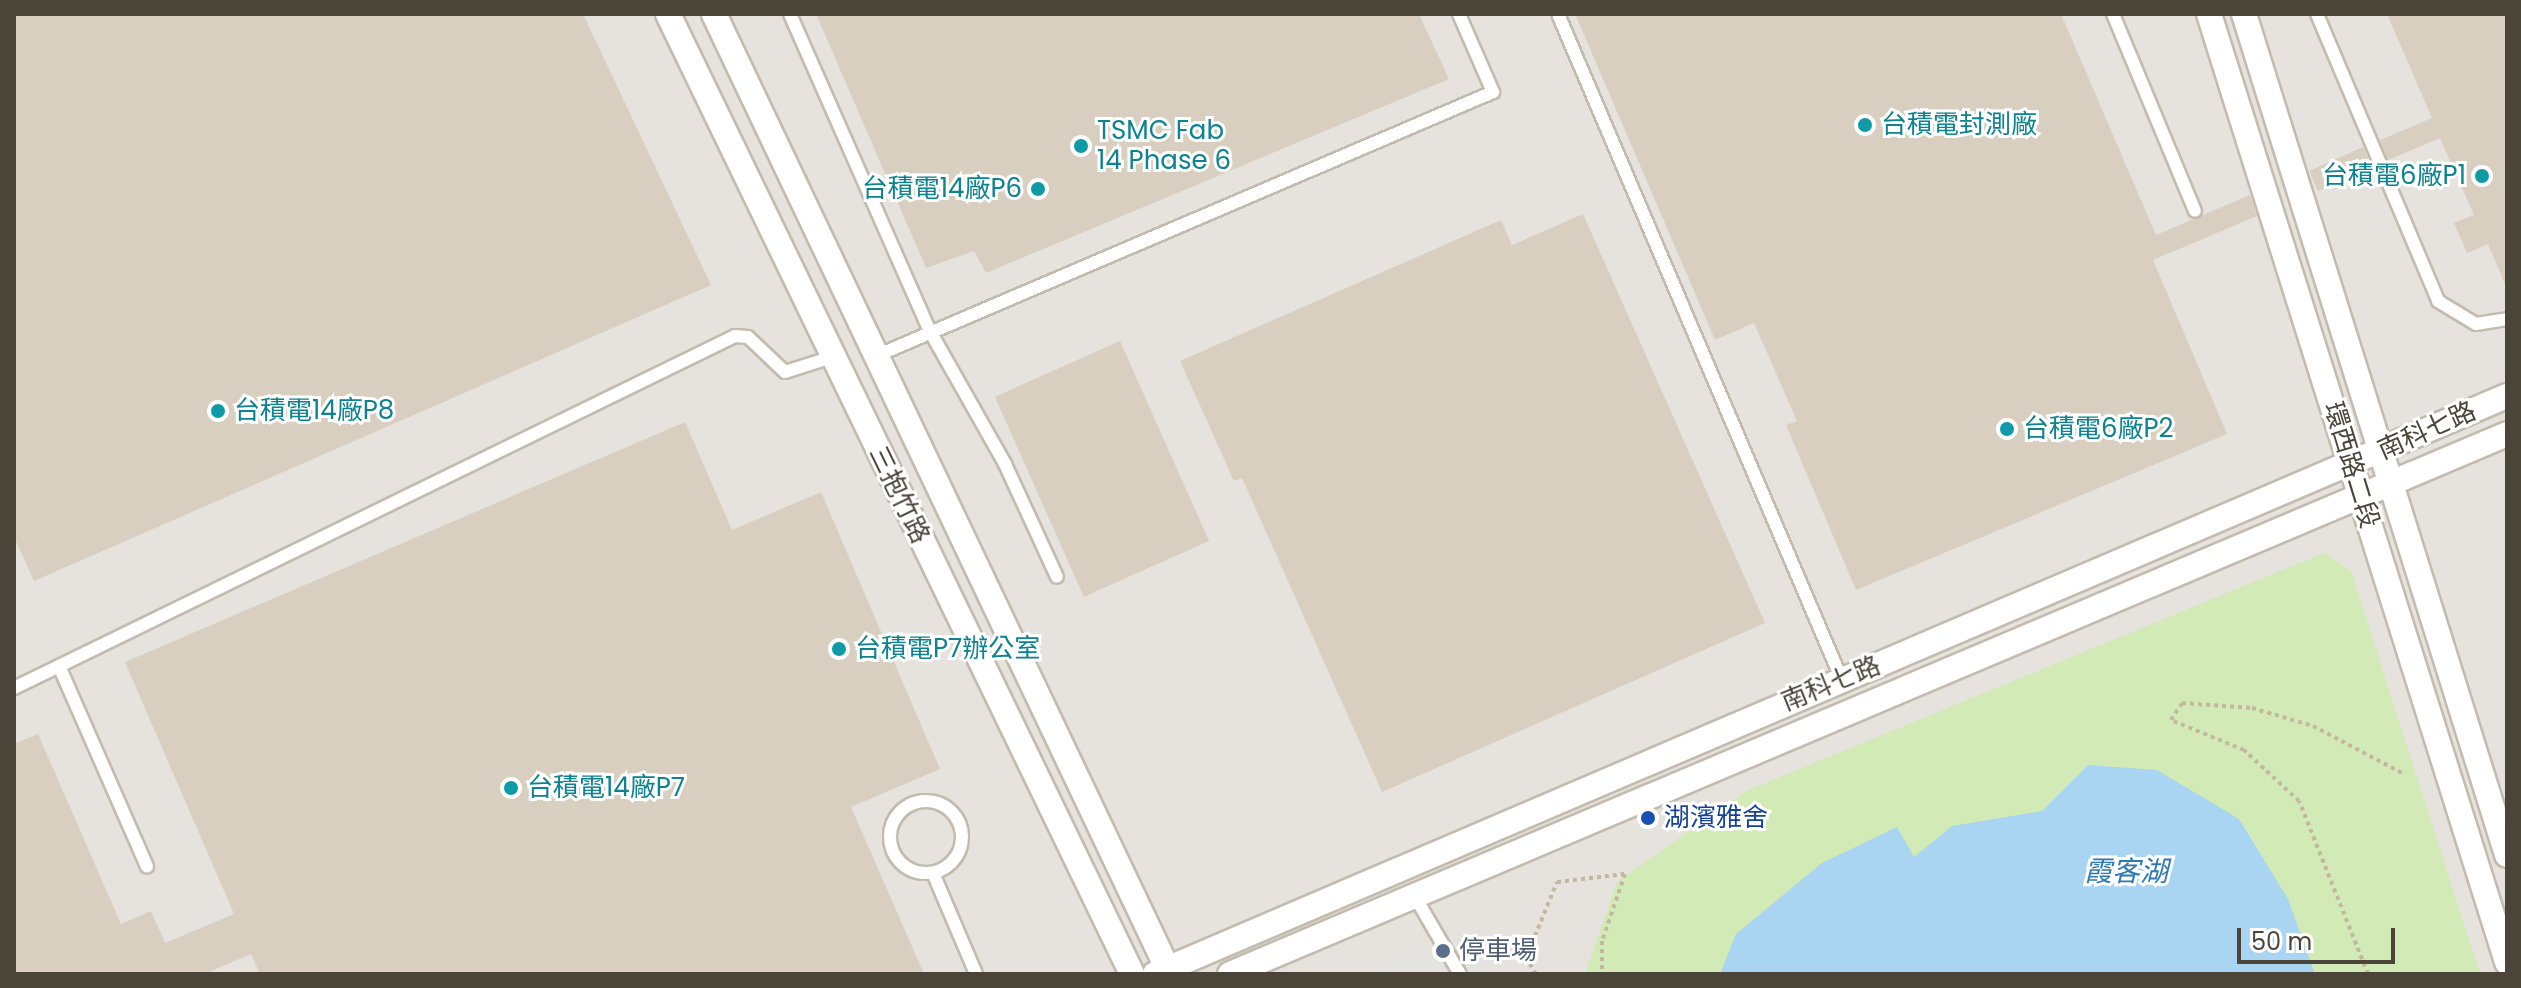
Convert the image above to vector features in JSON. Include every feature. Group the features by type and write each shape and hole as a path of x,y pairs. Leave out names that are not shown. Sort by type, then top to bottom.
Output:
{"street":[{"name":"三抱竹路","path":"668,14 1132,974"},
{"name":"三抱竹路","path":"714,14 1164,972"},
{"name":"環西路二段","path":"2209,14 2507,962"},
{"name":"環西路二段","path":"2244,14 2385,450 2507,855"},
{"name":"南科七路","path":"1164,972 1780,704 2507,396"},
{"name":"南科七路","path":"1230,974 1794,732 2507,434"}],"lane":[{"path":"790,14 931,333 1005,464 1057,577"},
{"path":"876,356 1493,92 1459,14"},
{"path":"1558,14 1842,680"},
{"path":"2113,14 2195,211"},
{"path":"2317,14 2438,301 2476,324 2507,319"},
{"path":"14,688 735,336 748,337 785,372 832,357"},
{"path":"59,666 147,866"},
{"path":"1780,704 1794,732"},
{"path":"914,802 944,805 962,828 957,857 933,873 904,866 889,841 893,822 914,802"},
{"path":"933,873 976,974"},
{"path":"1414,895 1455,973"}],"path":[{"path":"2368,974 2299,801 2244,750 2171,720 2182,703 2252,708 2324,730 2404,774"},
{"path":"1536,974 1526,958 1557,882 1625,874 1602,941 1602,974"}],"shaded area":[{"path":"14,14 2507,14 2507,974 14,974"},
{"name":"停車場","path":"1460,928 1498,974 1353,974"}],"green space":[{"path":"2324,553 2351,571 2480,974 1585,974 1617,882 1746,791"}],"water":[{"name":"霞客湖","path":"2088,765 2157,770 2239,819 2288,899 2315,974 1720,974 1736,934 1822,863 1897,827 1914,857 1952,826 2042,811"}],"building":[{"name":"台積電14廠P8","path":"14,14 583,14 711,285 34,581 14,537"},
{"name":"台積電14廠P6","path":"816,14 1419,14 1449,79 986,273 974,251 926,268"},
{"name":"台積電封測廠","path":"1575,14 2061,14 2156,235 2250,195 2257,216 2153,260 2227,434 1856,590 1786,425 1797,421 1754,323 1715,340"},
{"name":"台積電6廠P1","path":"2387,14 2507,14 2507,289 2488,244 2467,253 2454,223 2474,215 2440,138 2388,160 2380,140 2432,118"},
{"path":"2363,147 2372,167 2318,191 2309,171"},
{"path":"1583,214 1765,623 1382,792 1242,478 1234,481 1180,361 1501,220 1512,245"},
{"path":"1120,341 1209,541 1084,597 995,397"},
{"name":"台積電14廠P7","path":"685,422 732,530 821,492 940,769 851,807 924,974 260,974 251,954 204,974 14,974 14,744 38,734 121,924 151,911 165,943 234,914 125,662"}],"place":[{"name":"台積電封測廠","path":"1865,125"},
{"name":"TSMC Fab 14 Phase 6","path":"1081,146"},
{"name":"台積電6廠P1","path":"2482,176"},
{"name":"台積電14廠P6","path":"1038,189"},
{"name":"台積電14廠P8","path":"218,411"},
{"name":"台積電6廠P2","path":"2007,429"},
{"name":"台積電P7辦公室","path":"839,649"},
{"name":"台積電14廠P7","path":"511,788"},
{"name":"湖濱雅舍","path":"1648,818"},
{"name":"停車場","path":"1443,951"}]}
